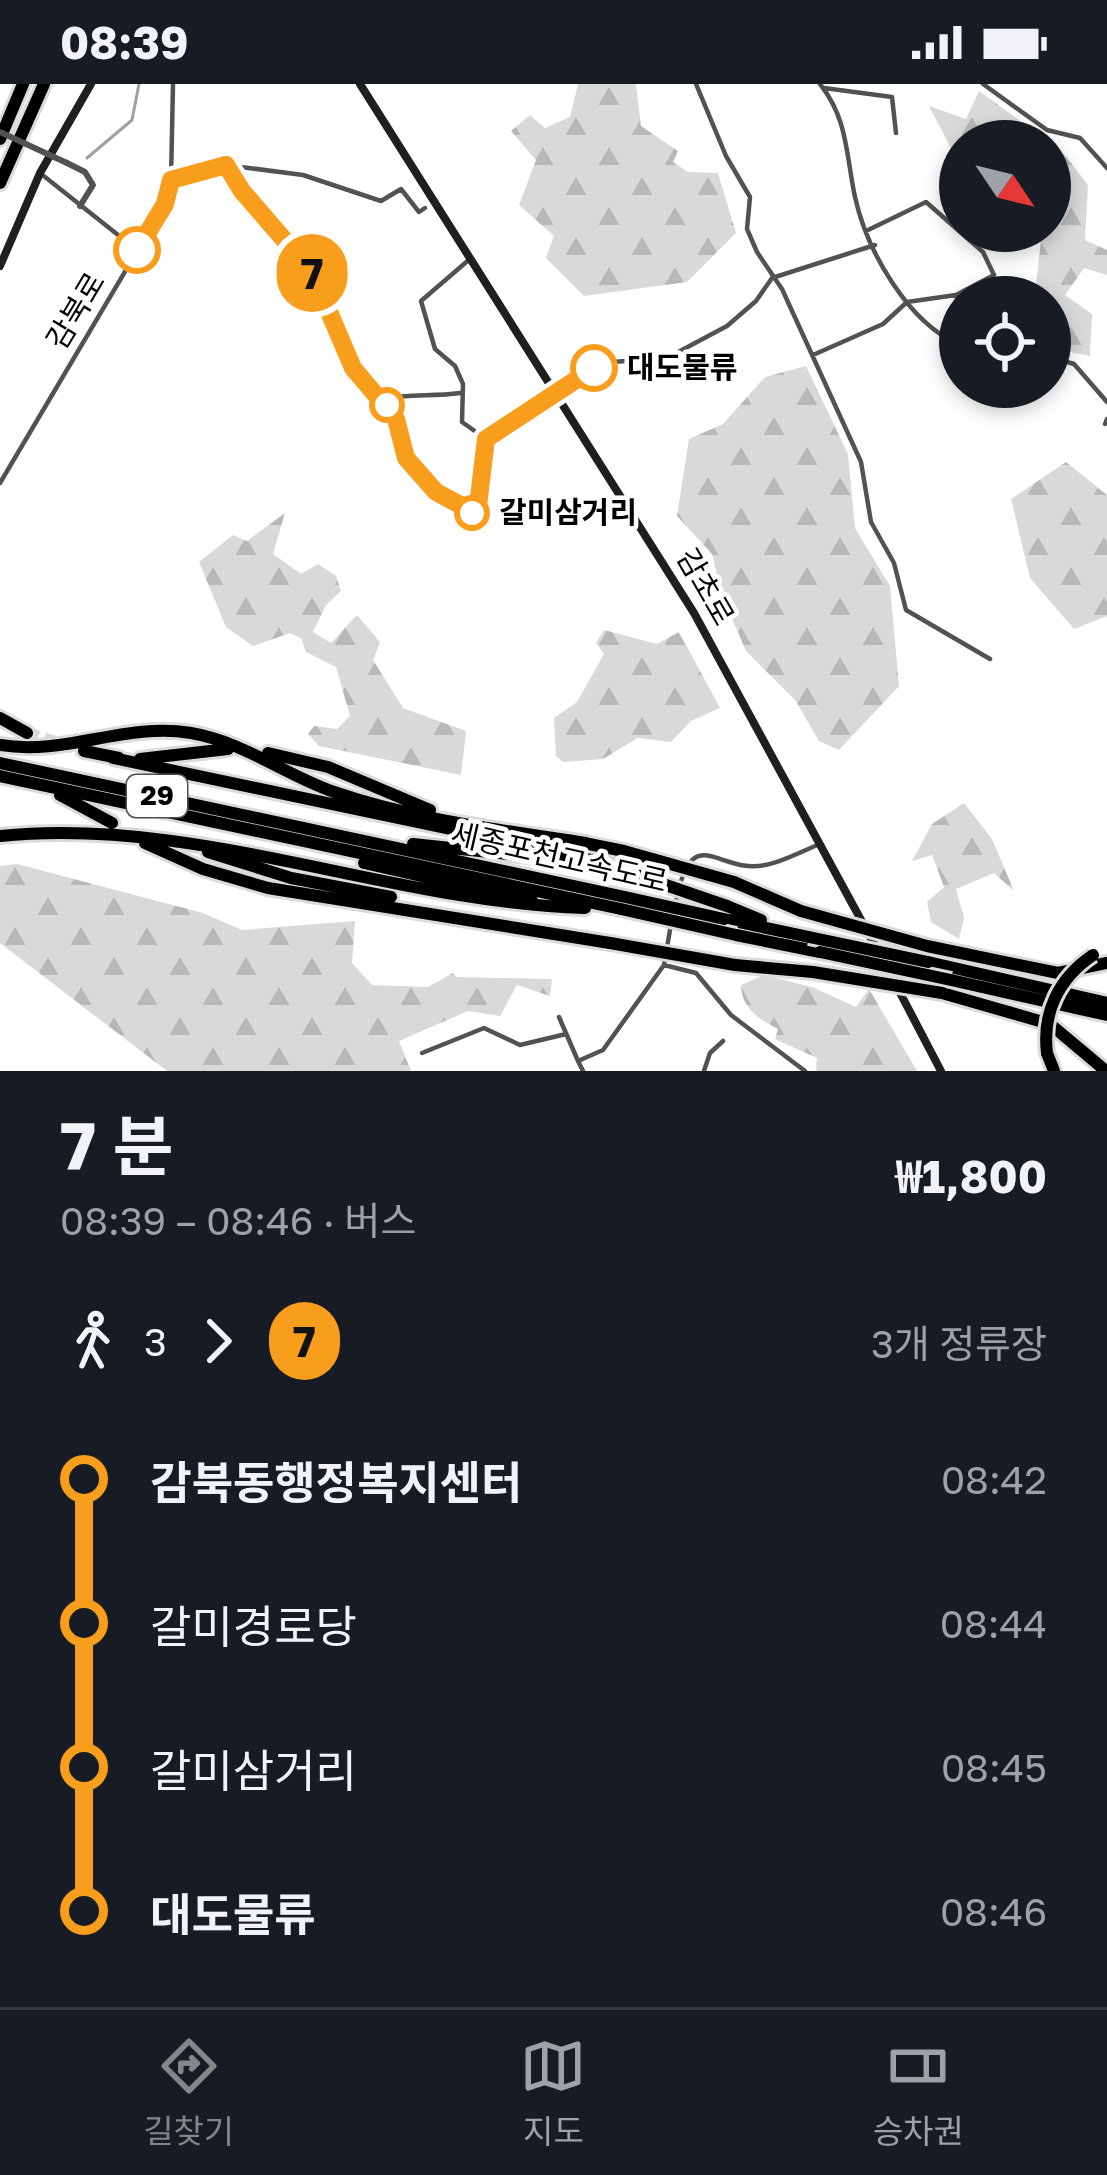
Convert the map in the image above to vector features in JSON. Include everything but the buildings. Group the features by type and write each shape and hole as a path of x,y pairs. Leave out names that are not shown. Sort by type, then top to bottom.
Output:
{"highway":[{"path":"0,135 23,84"},
{"path":"0,197 44,84"},
{"path":"0,184 22,137"},
{"path":"0,718 27,733"},
{"path":"0,745 57,749 143,732 192,733 244,748 330,791 389,809 586,843"},
{"path":"113,758 228,749"},
{"path":"84,751 398,820 518,838 620,869 725,912"},
{"path":"268,753 328,767 419,807 624,851 734,882 801,911 927,946 1058,973 1107,963"},
{"name":"세종포천고속도로","path":"0,763 385,843 736,934 1107,1015"},
{"name":"세종포천고속도로","path":"0,776 236,828 623,903 725,912 802,936 1107,1003"},
{"path":"25,782 112,823"},
{"path":"236,828 450,885 569,908"},
{"path":"0,836 112,831 173,839 456,898 569,908 623,903"},
{"path":"173,839 291,878 610,943"},
{"path":"145,843 203,869 268,888 735,965 942,993 1050,1024 1106,1071"},
{"path":"385,843 516,851 620,869"},
{"path":"1054,1071 1047,1053 1047,1020 1056,994 1100,952"}],"main road":[{"path":"0,266 40,173 91,84"},
{"name":"감초로","path":"360,84 694,613 941,1071"}],"street":[{"name":"감북로","path":"0,483 165,204 171,180 173,84"},
{"path":"983,84 1047,130 1080,138 1107,168"},
{"path":"698,85 749,197 747,229 861,462 871,522 894,563 906,610 990,658"},
{"path":"822,86 892,97 896,133"},
{"path":"822,86 842,115 866,231 907,302 939,331"},
{"path":"0,135 85,172 93,185 80,206"},
{"path":"171,180 226,165 303,175 381,201 401,188 418,212 431,194"},
{"path":"226,165 242,191 312,272 353,368 382,399 412,466 436,492 477,514 486,439"},
{"path":"40,173 137,250"},
{"path":"866,231 919,204 933,205 983,252 994,274 990,276"},
{"path":"424,208 442,212"},
{"path":"486,439 584,371 612,362 667,358 711,335 756,302 772,278 820,267 874,245"},
{"path":"471,258 421,301 435,349 460,374 462,422 486,439"},
{"path":"812,355 884,324 907,302 939,297"},
{"path":"1071,363 1107,402"},
{"path":"382,399 406,392 429,397 460,393"},
{"path":"578,1061 603,1050 664,964 686,863 721,856 765,866 820,844"},
{"path":"664,964 696,973 731,1016 805,1071"},
{"path":"559,1017 584,1071"},
{"path":"422,1053 484,1028 520,1045 566,1034"},
{"path":"704,1071 710,1053 723,1041"}],"green space":[{"path":"578,84 636,84 641,126 678,151 673,162 688,172 718,173 736,233 687,282 584,296 546,258 554,236 519,205 536,160 511,131 530,115 545,128 570,117"},
{"path":"979,91 1019,120 939,120 939,125 929,106 966,119"},
{"path":"1071,163 1088,185 1085,240 1107,250 1107,275 1084,268 1071,286 1071,276 1037,276 1040,252 1071,252"},
{"path":"1071,299 1092,314 1090,356 1071,352"},
{"path":"806,366 848,454 855,528 890,586 899,686 839,750 819,741 795,700 746,651 721,593 712,554 677,516 689,439 723,424 765,377"},
{"path":"1066,462 1107,495 1107,616 1074,629 1030,578 1011,499"},
{"path":"285,513 273,554 301,574 318,564 336,576 341,591 326,605 313,632 331,643 357,615 380,642 373,660 403,708 466,731 461,775 319,746 308,734 314,726 337,729 350,716 336,667 306,652 301,638 290,633 253,646 226,627 199,562 233,535 247,541"},
{"path":"604,630 657,644 679,632 720,708 691,721 671,742 638,738 603,759 563,762 556,756 554,718 577,702 604,654 596,643"},
{"path":"964,803 992,839 1014,891 994,873 956,889 964,918 959,939 931,922 927,902 944,887 932,855 912,861 932,824"},
{"path":"17,864 203,913 242,930 355,921 352,963 372,985 428,987 453,973 456,977 552,979 550,996 517,985 500,1016 468,1011 399,1041 411,1071 167,1071 0,943 0,866"},
{"path":"764,975 812,987 856,1007 869,989 917,1071 816,1071 817,1058 775,1039 778,1029 758,1017 744,1000 741,985"}],"waterway":[{"path":"87,158 132,120 139,84"}],"tunnel":[{"path":"27,733 84,751"}],"bus line":[{"name":"7","path":"137,250 165,204 171,180 226,165 242,191 312,272 353,368 396,419 406,458 436,492 477,514 486,439 594,368"}],"place":[{"name":"대도물류","path":"594,368"},
{"name":"갈미삼거리","path":"472,513"}]}
